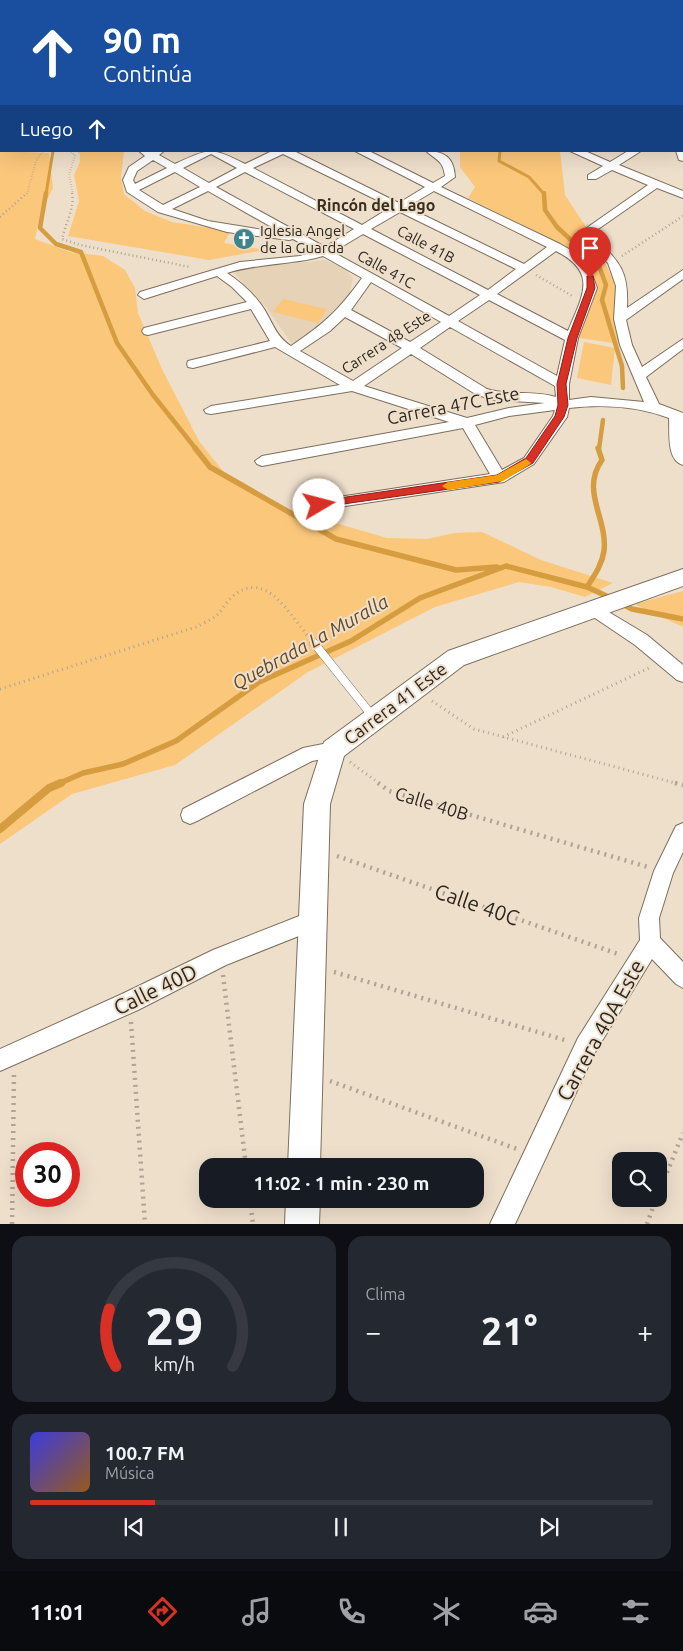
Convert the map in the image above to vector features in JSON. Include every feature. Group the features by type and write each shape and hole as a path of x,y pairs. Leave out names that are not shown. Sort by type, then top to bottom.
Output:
{"street":[{"path":"131,190 209,152"},
{"name":"Calle 41B","path":"213,152 572,338"},
{"path":"162,210 278,152"},
{"path":"287,152 525,269"},
{"path":"319,505 499,478 529,461 560,417 563,405 562,384 572,338 591,288 590,278 585,268 572,255 362,152"},
{"path":"144,295 220,273 240,265 301,259 324,252 450,177 449,164 444,157 433,152"},
{"path":"576,152 683,195"},
{"path":"592,177 634,152"},
{"path":"152,153 133,169 128,180 131,190 146,202 162,210 195,221 298,238"},
{"name":"Calle 41C","path":"152,153 298,238 562,384"},
{"path":"653,407 626,345 620,319 622,286 613,262 584,234 656,184"},
{"name":"Carrera 48 Este","path":"211,410 354,387 449,320 490,294 556,246"},
{"path":"220,273 236,284 255,304 277,343 354,387 467,423 499,478"},
{"path":"620,319 683,274"},
{"path":"291,351 326,328 344,311 369,277"},
{"path":"148,330 255,304"},
{"path":"344,311 411,348 482,392 495,396 541,398 563,405"},
{"path":"193,364 277,343"},
{"path":"640,375 683,343"},
{"name":"Carrera 47C Este","path":"262,460 467,423 509,412 591,401 653,407 680,417"},
{"path":"680,417 679,455 683,460"},
{"name":"Carrera 41 Este","path":"304,1158 317,804 333,750 456,658 683,577"},
{"path":"598,606 683,675"},
{"path":"190,815 309,754 333,750"},
{"name":"Carrera 40A Este","path":"502,1224 586,1046 650,942 649,918 664,871 683,832"},
{"name":"Calle 40D","path":"7,1056 130,1002 220,957 312,921"},
{"path":"650,942 683,977"},
{"path":"302,1224 303,1208"}],"lane":[{"path":"314,643 375,719"}],"path":[{"path":"0,217 26,196 31,184 35,159 42,152"},
{"path":"70,152 75,155 69,175 74,202 64,227 62,239 80,245 220,273"},
{"path":"613,262 683,216"},
{"path":"525,269 586,303"},
{"path":"0,689 94,661 196,627 216,616 231,598 243,589 256,587 270,591 314,643"},
{"path":"503,737 666,661"},
{"path":"414,690 474,729 683,785"},
{"name":"Calle 40B","path":"333,750 389,790 664,871"},
{"name":"Calle 40C","path":"315,848 638,961"},
{"path":"220,957 245,1158"},
{"path":"312,966 586,1046"},
{"path":"130,1002 145,1224"},
{"path":"7,1056 12,1224"},
{"path":"307,1072 534,1155"},
{"path":"667,1172 683,1133"},
{"path":"647,1224 653,1207"},
{"path":"251,1208 253,1224"}],"shaded area":[{"path":"0,152 49,153 53,188 41,212 35,239 70,252 103,256 125,270 135,288 138,313 162,369 199,441 226,475 284,508 387,538 427,539 454,533 482,532 541,560 613,583 585,597 551,587 519,582 435,607 308,672 175,765 72,794 0,844"},
{"path":"77,152 124,152 121,177 124,194 145,211 172,222 231,231 224,243 265,250 209,260 68,236 79,201 74,175 80,162 80,154"},
{"path":"460,152 560,152 565,195 590,233 616,285 619,344 579,338 595,294 593,274 578,255 468,198 475,187 460,167"},
{"path":"325,260 345,269 353,278 350,293 341,308 321,327 294,347 266,307 234,273 239,269"},
{"path":"283,299 327,309 318,323 273,312"},
{"path":"584,342 615,348 611,385 577,378"},
{"path":"683,591 683,627 634,604"}],"waterway":[{"path":"46,194 53,152"},
{"path":"500,152 499,161 529,177 544,194"},
{"path":"46,193 40,228 56,244 81,252 117,343 153,395 196,449"},
{"path":"544,193 545,210 557,227 599,266 606,285 602,300 622,366 623,388"},
{"path":"599,449 603,420"},
{"path":"195,448 210,467 336,539 456,570 497,567"},
{"path":"587,587 600,566 604,551 604,539 594,494 596,471 602,460 598,448"},
{"name":"Quebrada La Muralla","path":"58,784 83,773 123,764 176,741 259,682 351,641 420,598 506,566 587,587"},
{"name":"Quebrada La Muralla","path":"587,587 613,599"},
{"name":"Quebrada La Muralla","path":"622,604 632,609 683,619"},
{"name":"Quebrada La Muralla","path":"0,829 49,788 61,783"}],"slow traffic":[{"path":"448,486 499,478 526,463"}],"place":[{"name":"Iglesia Angel de la Guarda","path":"244,239"}],"district":[{"name":"Rincón del Lago","path":"376,205"}],"route":[{"path":"319,505 499,478 529,461 560,417 563,405 562,384 572,338 591,288 590,278"}]}
